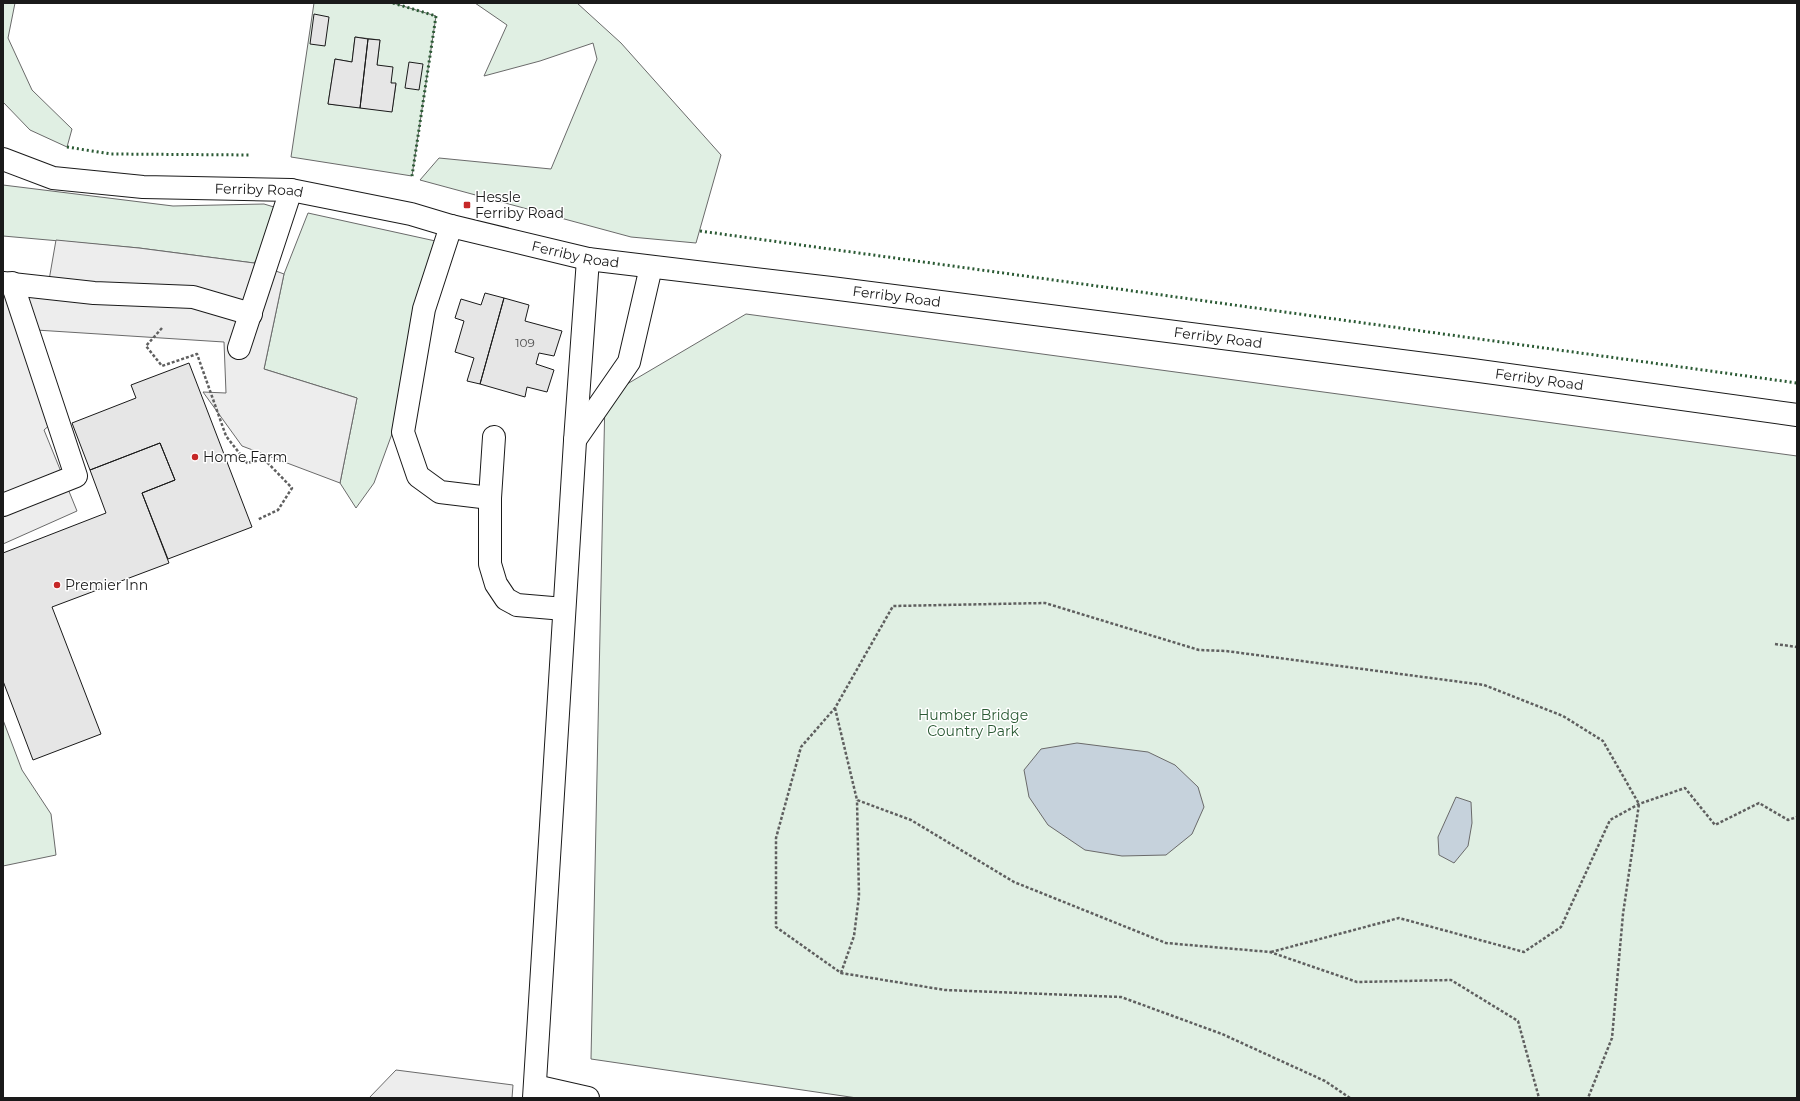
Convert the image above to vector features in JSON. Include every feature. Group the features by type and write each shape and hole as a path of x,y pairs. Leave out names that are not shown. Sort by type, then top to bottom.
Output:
{"street":[{"name":"Ferriby Road","path":"3,159 53,178 60,179 143,187 291,190 411,214 451,226 588,259 831,288 1456,368 1797,415"},
{"path":"239,348 291,190"},
{"path":"451,226 424,309 403,432 418,476 440,492 490,498"},
{"path":"588,259 564,609 535,1092 588,1098"},
{"path":"575,441 629,362 651,267"},
{"path":"3,506 76,476 8,283 94,293 193,298 251,314"},
{"path":"494,437 490,498 490,564 496,584 506,599 517,605 564,609"}],"path":[{"path":"162,328 146,346 162,366 197,354 226,436 248,463 264,459 292,488 278,510 257,520"},
{"path":"1350,1098 1325,1081 1222,1034 1121,998 945,990 841,973 776,927 776,838 801,747 835,708 893,606 1045,603 1199,650 1226,651 1484,685 1563,716 1603,741 1639,804 1623,914 1612,1038 1588,1098"},
{"path":"1775,644 1797,647"},
{"path":"835,708 857,800 859,896 854,936 841,973"},
{"path":"1270,952 1399,918 1524,952 1561,927 1610,820 1639,804 1685,788 1715,825 1759,802 1788,820 1797,818"},
{"path":"857,800 911,820 1014,882 1166,943 1270,952 1357,982 1451,980 1518,1021 1539,1098"}],"green space":[{"path":"3,3 15,3 8,38 32,90 72,129 67,147 30,130 3,102"},
{"path":"314,3 393,3 436,16 412,176 291,157","holes":["355,37 380,40 377,65 391,83 396,84 392,111 328,104 335,59 352,62"]},
{"path":"475,3 577,3 621,43 721,155 696,243 631,237 420,180 439,158 551,169 597,59 593,43 540,61 484,76 507,25"},
{"path":"3,185 173,206 264,204 274,207 268,244 254,263 139,248 3,236"},
{"path":"308,213 440,242 400,412 374,483 356,508 340,483 357,398 264,369 284,274"},
{"name":"Humber Bridge Country Park","path":"746,314 1797,456 1797,1098 857,1098 591,1059 605,397"},
{"path":"3,720 22,770 51,814 56,855 3,866"}],"shaded area":[{"path":"56,240 139,248 254,263 284,274 264,369 357,398 340,483 242,446 203,392 226,393 224,342 36,330 60,416 44,430 77,511 3,544 3,279 48,286"},
{"path":"1077,743 1148,752 1175,765 1198,787 1204,807 1192,834 1166,855 1122,856 1085,850 1048,825 1029,797 1024,770 1041,749"},
{"path":"1456,797 1471,802 1472,823 1468,846 1454,863 1439,855 1438,837"},
{"path":"396,1070 513,1085 512,1098 369,1098"}],"building":[{"path":"314,14 329,17 325,46 310,44"},
{"path":"355,37 368,39 360,108 328,104 335,59 352,62"},
{"path":"368,39 380,40 377,65 393,67 391,83 396,83 392,112 360,108"},
{"path":"409,62 423,64 419,90 405,88"},
{"path":"485,293 504,298 480,384 467,381 474,358 455,352 464,321 455,318 461,299 481,305"},
{"path":"504,298 529,305 525,321 562,331 554,356 539,353 536,364 554,370 547,392 527,387 525,397 480,384"},
{"name":"Home Farm","path":"189,363 252,527 168,559 142,493 175,480 160,443 90,470 72,423 136,398 131,385"},
{"name":"Premier Inn","path":"160,443 175,480 142,493 169,563 52,607 101,734 33,760 3,681 3,553 106,513 90,470"}],"hedge":[{"path":"393,3 436,16 412,176"},
{"path":"67,147 111,154 251,155"},
{"path":"700,231 1797,383"}],"place":[{"name":"Hessle Ferriby Road","path":"467,205"},
{"name":"Home Farm","path":"195,457"},
{"name":"Premier Inn","path":"57,585"}]}
